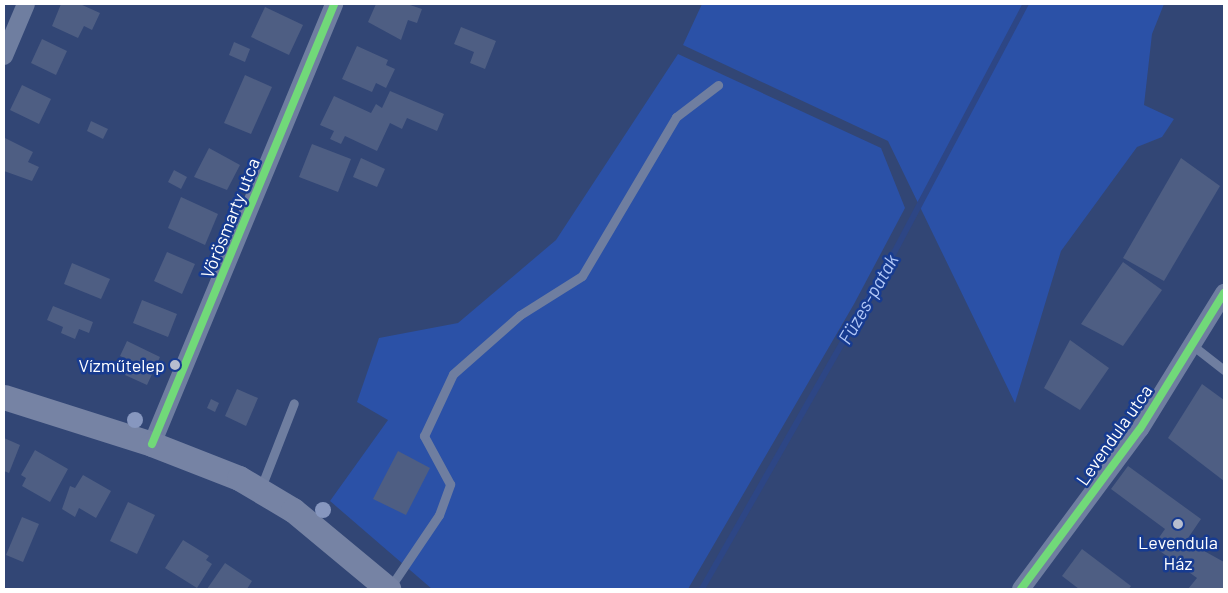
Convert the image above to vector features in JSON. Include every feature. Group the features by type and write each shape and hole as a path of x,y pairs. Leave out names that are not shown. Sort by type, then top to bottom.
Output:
{"main road":[{"path":"4,396 152,444 260,490 322,532 389,589"}],"street":[{"path":"4,56 26,4"},
{"name":"Vörösmarty utca","path":"152,444 334,4"},
{"name":"Levendula utca","path":"1021,589 1140,429 1224,293"}],"lane":[{"path":"389,589 439,515 450,484 424,436 453,374 520,315 582,276 676,117 718,85"},
{"path":"1192,345 1224,370"},
{"path":"260,490 294,403"}],"shaded area":[{"path":"702,4 1164,4 1152,34 1144,105 1174,119 1162,137 1137,147 1061,251 1015,403 888,141 683,45"},
{"path":"678,54 881,148 905,208 854,304 688,589 432,589 330,501 388,420 357,402 379,338 458,323 556,240"}],"building":[{"path":"61,4 80,4 100,13 92,30 84,26 78,38 52,26"},
{"path":"376,4 407,4 422,9 417,23 408,20 401,40 368,22"},
{"path":"265,7 303,25 289,55 251,37"},
{"path":"461,27 496,41 485,69 470,63 474,52 454,44"},
{"path":"42,39 67,51 56,75 31,63"},
{"path":"234,42 250,49 245,62 229,55"},
{"path":"357,46 388,60 386,65 395,69 386,88 376,83 372,92 342,79"},
{"path":"245,75 272,87 251,134 224,123"},
{"path":"22,85 51,99 39,124 10,110"},
{"path":"390,91 444,114 437,131 407,118 402,129 390,123 377,151 345,136 341,144 330,139 334,131 320,125 334,96 371,113 376,104 382,108"},
{"path":"91,121 108,129 103,139 87,131"},
{"path":"5,138 33,152 28,162 39,167 32,181 4,171"},
{"path":"312,144 351,159 338,192 299,177"},
{"path":"209,148 240,165 227,190 194,177"},
{"path":"361,158 385,169 377,187 353,177"},
{"path":"1181,158 1220,186 1164,281 1123,258"},
{"path":"174,170 187,177 181,189 168,182"},
{"path":"181,197 218,214 205,245 168,228"},
{"path":"167,252 195,264 182,294 154,281"},
{"path":"1123,262 1162,290 1123,346 1081,324"},
{"path":"72,263 110,279 101,299 64,284"},
{"path":"142,300 177,314 168,337 133,323"},
{"path":"53,306 93,322 89,333 79,329 75,339 61,333 63,327 47,320"},
{"path":"1070,340 1109,368 1080,410 1044,388"},
{"path":"127,341 160,357 147,385 125,375 132,361 120,356"},
{"path":"1202,384 1224,400 1224,481 1168,438"},
{"path":"237,389 258,398 246,426 225,416"},
{"path":"211,399 219,403 215,412 207,408"},
{"path":"4,438 20,445 9,473 4,471"},
{"path":"35,450 68,469 50,502 22,486 26,478 21,475"},
{"path":"398,451 430,468 406,515 373,499"},
{"name":"Levendula Ház","path":"1128,466 1201,519 1186,541 1224,562 1224,589 1188,589 1197,578 1153,546 1165,529 1111,489"},
{"path":"83,475 111,491 96,518 79,508 75,517 62,509 70,486 75,488"},
{"path":"128,502 155,515 137,554 110,541"},
{"path":"22,517 39,524 23,562 6,555"},
{"path":"183,540 209,556 206,560 212,564 197,588 165,568"},
{"name":"Levendula Ház","path":"1082,549 1131,586 1129,589 1079,589 1062,576"},
{"path":"225,563 252,581 247,589 207,589"}],"waterway":[{"name":"Füzes-patak","path":"702,589 894,253 1026,4"}],"cycle path":[{"path":"152,444 334,4"},
{"path":"1021,589 1140,429 1224,293"}],"place":[{"name":"Vízműtelep","path":"175,365"},
{"name":"Levendula Ház","path":"1178,524"}]}
